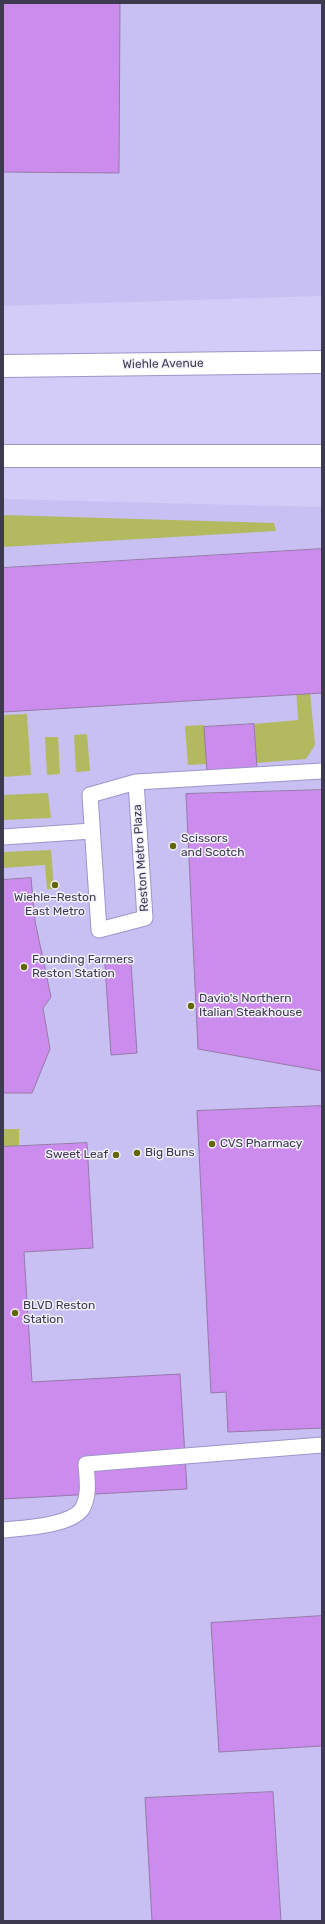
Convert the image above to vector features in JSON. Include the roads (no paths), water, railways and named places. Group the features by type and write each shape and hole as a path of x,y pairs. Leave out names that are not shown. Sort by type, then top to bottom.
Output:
{"main road":[{"name":"Wiehle Avenue","path":"3,366 322,362"},
{"path":"3,456 322,456"}],"lane":[{"path":"136,782 322,771"},
{"name":"Reston Metro Plaza","path":"136,782 145,918 99,930 92,831 90,795 136,782"},
{"path":"3,837 92,831"},
{"path":"3,1530 48,1525 67,1519 81,1509 88,1489 86,1464 322,1445"}],"place":[{"name":"Scissors and Scotch","path":"173,846"},
{"name":"Wiehle–Reston East Metro","path":"55,885"},
{"name":"Founding Farmers Reston Station","path":"24,967"},
{"name":"Davio's Northern Italian Steakhouse","path":"191,1006"},
{"name":"CVS Pharmacy","path":"212,1144"},
{"name":"Big Buns","path":"137,1153"},
{"name":"Sweet Leaf","path":"116,1155"},
{"name":"BLVD Reston Station","path":"15,1313"}]}
